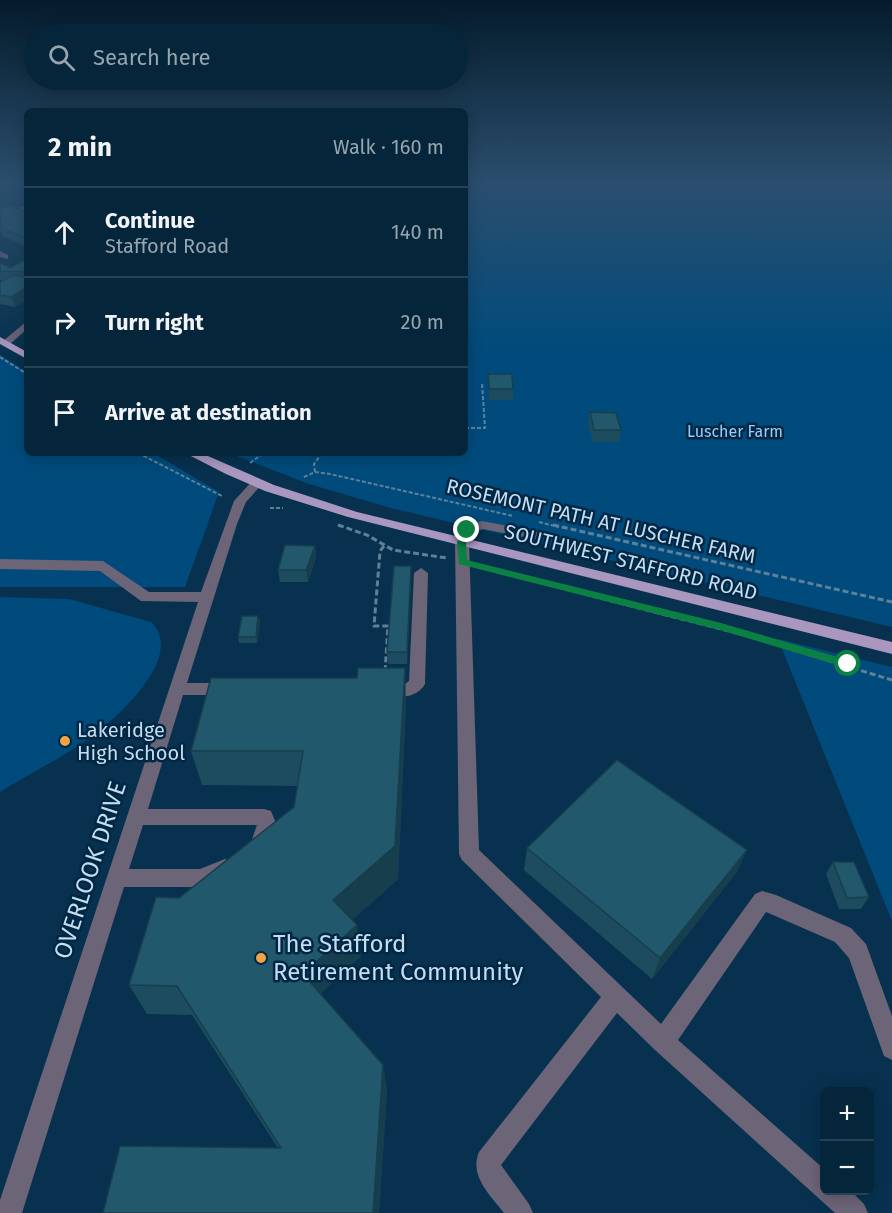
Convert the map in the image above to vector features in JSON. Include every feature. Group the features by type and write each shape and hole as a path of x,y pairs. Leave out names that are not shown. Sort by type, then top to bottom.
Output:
{"main road":[{"path":"3,342 24,354"},
{"name":"SOUTHWEST STAFFORD ROAD","path":"198,456 258,482 355,514 892,648"}],"street":[{"path":"3,342 24,326"},
{"name":"OVERLOOK DRIVE","path":"9,1213 206,597 236,509 258,482"},
{"path":"535,535 482,525 467,530 462,542 469,854 615,998 820,1182"},
{"path":"0,564 103,566 146,597 206,597"},
{"path":"379,690 408,690 417,684 420,573"},
{"path":"176,689 245,689"},
{"path":"116,878 201,878 218,872 259,847 268,828 264,817 135,817"},
{"path":"663,1042 762,901 776,904 843,935 858,952 892,1048"},
{"path":"520,1213 489,1172 488,1161 615,998"},
{"path":"835,1195 855,1213"}],"path":[{"path":"0,357 24,372"},
{"path":"468,428 485,428 482,382"},
{"path":"144,456 222,496"},
{"path":"249,463 260,456"},
{"path":"304,477 315,472 314,464 320,456"},
{"name":"ROSEMONT PATH AT LUSCHER FARM","path":"315,472 519,517"},
{"path":"270,508 293,511"},
{"name":"ROSEMONT PATH AT LUSCHER FARM","path":"530,520 892,602"},
{"path":"335,525 367,535 384,546 462,562 721,627 826,657 892,680"},
{"path":"379,690 388,626 374,626 380,551 384,546"}],"green space":[{"name":"Luscher Farm","path":"468,238 892,238 892,627 391,508 309,484 237,456 468,456"},
{"path":"0,355 24,370 24,456 158,456 219,492 185,587 0,587"},
{"path":"0,597 69,599 151,622 159,635 161,649 148,680 137,695 112,720 90,738 0,792"},
{"path":"778,639 892,667 892,921"}],"building":[{"path":"24,260 24,272 0,271 0,263 11,268"},
{"path":"13,275 24,277 24,289 11,297 0,295 0,282"},
{"path":"488,374 512,374 513,389 489,389"},
{"path":"590,412 616,413 621,430 594,430"},
{"path":"285,545 315,546 306,570 278,570"},
{"path":"394,566 411,566 407,652 387,652"},
{"path":"242,616 258,616 256,637 238,637"},
{"name":"The Stafford Retirement Community","path":"358,668 405,668 395,846 333,900 357,925 303,974 383,1065 373,1213 103,1213 120,1146 281,1148 177,986 129,985 156,897 179,898 294,807 303,751 191,751 211,678 357,678"},
{"path":"617,760 747,850 660,958 527,848"},
{"path":"833,862 854,862 869,897 847,898"}],"place":[{"name":"Lakeridge High School","path":"65,741"},
{"name":"The Stafford Retirement Community","path":"261,958"}],"route":[{"path":"467,530 462,542 462,562 502,570 603,599 721,627 848,664"}]}
